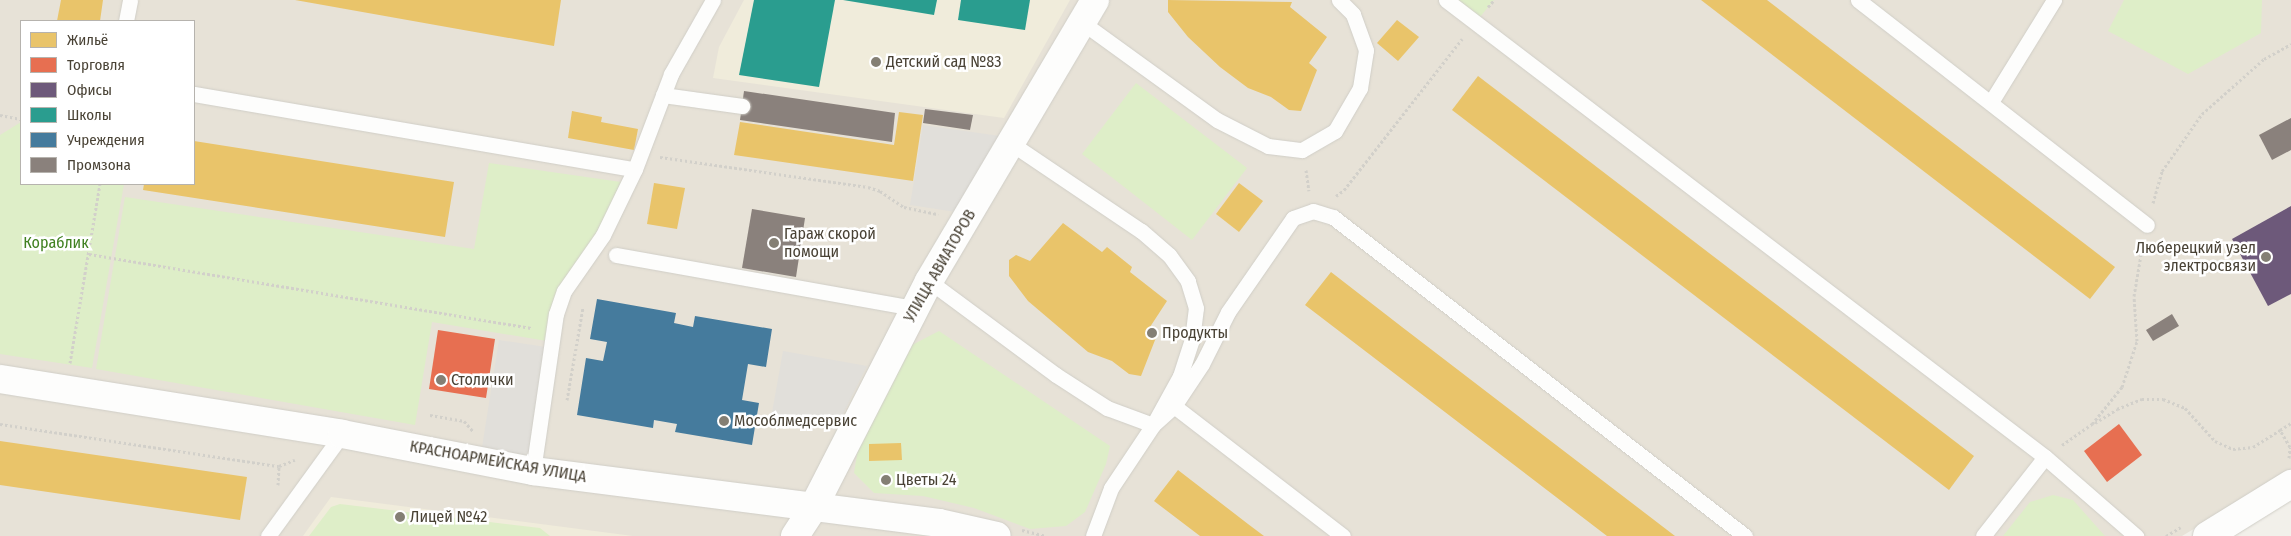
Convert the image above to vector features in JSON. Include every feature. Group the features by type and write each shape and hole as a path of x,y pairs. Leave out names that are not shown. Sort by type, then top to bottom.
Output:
{"street":[{"name":"УЛИЦА АВИАТОРОВ","path":"795,536 812,508 929,281 1089,12"},
{"name":"КРАСНОАРМЕЙСКАЯ УЛИЦА","path":"0,379 342,434 533,471 939,523 997,536"},
{"path":"2207,536 2291,484"}],"lane":[{"path":"126,20 130,0"},
{"path":"533,471 554,332 564,291 603,235 638,162 671,74 713,0"},
{"path":"1089,12 1217,120 1268,146 1302,150 1335,131 1360,88 1366,50 1353,14 1340,0"},
{"path":"1446,0 2045,457 2136,536"},
{"path":"1991,102 2054,0"},
{"path":"1862,1 2146,225"},
{"path":"195,94 638,162"},
{"path":"663,95 742,106"},
{"path":"1012,144 1141,231 1169,255 1188,281 1196,308 1192,340 1180,376 1153,425 1111,488 1093,536"},
{"path":"1153,425 1174,406 1202,364 1228,312 1293,218 1313,211 1333,218 1745,536"},
{"path":"616,254 915,308"},
{"path":"929,281 1070,385 1107,408 1153,425"},
{"path":"1174,406 1343,536"},
{"path":"268,536 342,434"},
{"path":"1983,536 2045,457"}],"path":[{"path":"1302,150 1313,211 1344,190 1494,0"},
{"path":"0,115 20,119"},
{"path":"638,162 868,187 880,191 904,207 968,217"},
{"path":"65,389 100,185"},
{"path":"89,254 578,335"},
{"path":"2092,424 2117,408 2142,399 2163,399 2185,408 2215,441 2233,448 2253,447 2280,430"}],"shaded area":[{"path":"0,0 2291,0 2291,471 2182,536 0,536"},
{"name":"Детский сад №83","path":"744,0 1070,0 1004,118 713,78 719,47"},
{"path":"923,125 1000,136 956,212 910,205"},
{"path":"499,340 546,347 530,456 482,447"},
{"path":"783,351 867,366 835,430 771,418"},
{"name":"Лицей №42","path":"331,497 633,536 303,536"}],"green space":[{"path":"1446,0 1494,0 1475,23"},
{"path":"2124,0 2262,0 2261,33 2188,74 2108,31"},
{"path":"1136,83 1247,168 1192,240 1082,154"},
{"name":"Кораблик","path":"20,123 20,185 124,185 92,368 0,354 0,135"},
{"path":"489,163 621,182 547,341 432,322 415,425 96,369 125,197 474,249"},
{"path":"939,331 1110,446 1106,464 1085,512 1066,526 1030,529 974,508 923,496 874,493 854,473 858,449 877,403 912,345"},
{"path":"2053,495 2073,500 2105,536 2003,536 2030,502"},
{"name":"Лицей №42","path":"340,504 540,528 550,536 309,536 331,507"}],"building: Жильё":[{"path":"61,0 103,0 100,20 57,20"},
{"path":"295,0 561,0 554,46"},
{"path":"1168,0 1292,2 1290,7 1327,37 1309,63 1317,70 1301,111 1289,110 1271,97 1248,88 1220,67 1188,37 1168,12"},
{"path":"1701,0 1767,0 2115,267 2090,299"},
{"path":"1397,20 1419,37 1398,61 1377,43"},
{"path":"1478,76 1974,456 1949,490 1452,110"},
{"path":"572,111 602,117 601,122 638,129 634,150 568,138"},
{"path":"899,112 923,115 913,181 734,155 740,122 894,145"},
{"path":"195,141 454,182 445,237 143,190 144,185 195,185"},
{"path":"654,183 685,188 677,229 647,224"},
{"path":"1239,183 1263,201 1239,232 1216,214"},
{"path":"1063,223 1102,252 1107,247 1132,267 1130,272 1167,301 1150,327 1157,335 1141,376 1129,374 1112,361 1088,352 1028,301 1009,276 1009,260 1016,255 1030,261"},
{"path":"1331,272 1675,536 1607,536 1305,305"},
{"path":"0,441 247,477 240,520 0,485"},
{"path":"901,443 902,460 869,461 869,444"},
{"path":"1178,470 1264,536 1200,536 1154,501"}],"building: Торговля":[{"path":"438,330 495,339 486,398 429,389"},
{"path":"2119,424 2142,455 2107,482 2084,451"}],"building: Офисы":[{"name":"Люберецкий узел электросвязи","path":"2291,206 2291,294 2268,306 2232,239"}],"building: Школы":[{"path":"754,0 835,0 819,87 739,75"},
{"path":"843,0 937,0 934,15"},
{"path":"961,0 1030,0 1025,30 958,20"}],"building: Учреждения":[{"path":"597,299 676,313 674,323 693,327 695,316 772,329 766,367 748,364 742,400 759,403 752,445 675,432 677,424 654,420 653,428 577,415 586,358 603,361 607,342 590,339"}],"building: Промзона":[{"path":"744,91 895,113 892,142 740,120"},
{"path":"925,109 973,115 970,130 923,123"},
{"path":"2291,118 2291,150 2272,160 2259,135"},
{"name":"Гараж скорой помощи","path":"752,209 805,218 796,277 742,268"},
{"path":"2172,314 2179,326 2153,341 2146,330"}],"place":[{"name":"Детский сад №83","path":"876,62"},
{"name":"Гараж скорой помощи","path":"774,243"},
{"name":"Люберецкий узел электросвязи","path":"2266,257"},
{"name":"Продукты","path":"1152,333"},
{"name":"Столички","path":"441,380"},
{"name":"Мособлмедсервис","path":"724,421"},
{"name":"Цветы 24","path":"886,480"},
{"name":"Лицей №42","path":"400,517"}]}
